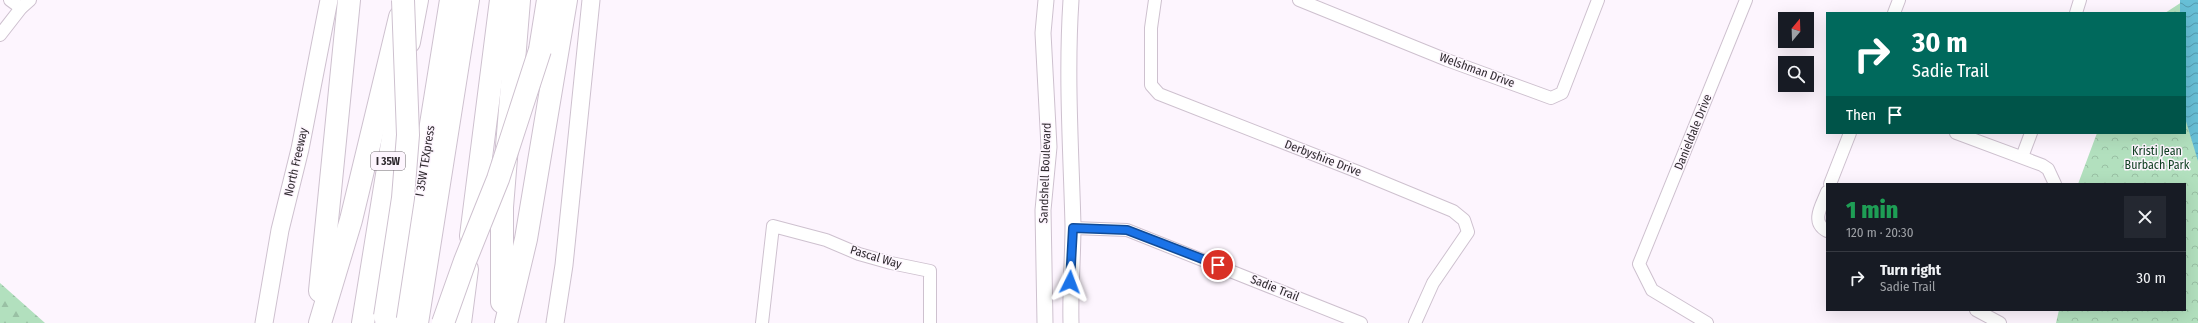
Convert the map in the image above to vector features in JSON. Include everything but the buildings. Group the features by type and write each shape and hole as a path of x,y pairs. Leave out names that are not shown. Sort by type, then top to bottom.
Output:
{"highway":[{"path":"319,323 320,286 349,0"},
{"path":"319,323 351,220 403,0"},
{"path":"389,321 408,135 403,0"},
{"name":"I 35W","path":"362,323 397,107 418,0"},
{"name":"I 35W TEXpress","path":"389,321 451,0"},
{"name":"I 35W TEXpress","path":"417,323 468,0"},
{"path":"460,323 501,0"},
{"path":"502,323 502,207 519,0"},
{"path":"443,323 464,261 498,179 540,50 548,0"},
{"path":"506,323 526,239 566,0"}],"main road":[{"name":"North Freeway","path":"264,323 280,230 299,151 329,0"},
{"path":"555,323 564,265 591,0"}],"street":[{"path":"0,35 25,4 10,0"},
{"name":"Sandshell Boulevard","path":"1045,323 1043,210 1049,147 1043,33 1046,0"},
{"name":"Sandshell Boulevard","path":"1071,0 1068,116 1073,228 1070,282 1071,323"},
{"name":"Derbyshire Drive","path":"1154,0 1151,28 1151,85 1159,94 1361,173 1453,211 1464,220 1468,232 1433,283 1415,323"},
{"name":"Welshman Drive","path":"1299,0 1447,60 1551,98 1562,93 1598,0"},
{"name":"Danieldale Drive","path":"1707,323 1652,290 1639,264 1746,0"},
{"path":"1894,12 1899,0"},
{"path":"2076,12 2080,0"},
{"path":"1830,183 1850,134"},
{"path":"1959,134 2022,157 2048,169 2055,183"},
{"path":"2022,157 2031,134"},
{"path":"1826,195 1818,216 1819,225 1826,230"},
{"name":"Pascal Way","path":"762,323 773,226 826,240 859,254 884,262 930,271 930,323"},
{"name":"Sadie Trail","path":"1073,228 1127,230 1361,323"},
{"path":"1978,311 2000,323"}],"green space":[{"name":"Kristi Jean Burbach Park","path":"2185,0 2198,0 2198,323 2056,323 2059,311 2186,311 2186,183 2078,183 2097,134 2186,134 2186,12 2167,12"},
{"path":"0,283 45,323 0,323"}],"water":[{"path":"2180,0 2198,0 2198,161 2186,121 2186,12 2180,12"}],"route":[{"path":"1070,282 1073,228 1127,230 1218,265"}]}
